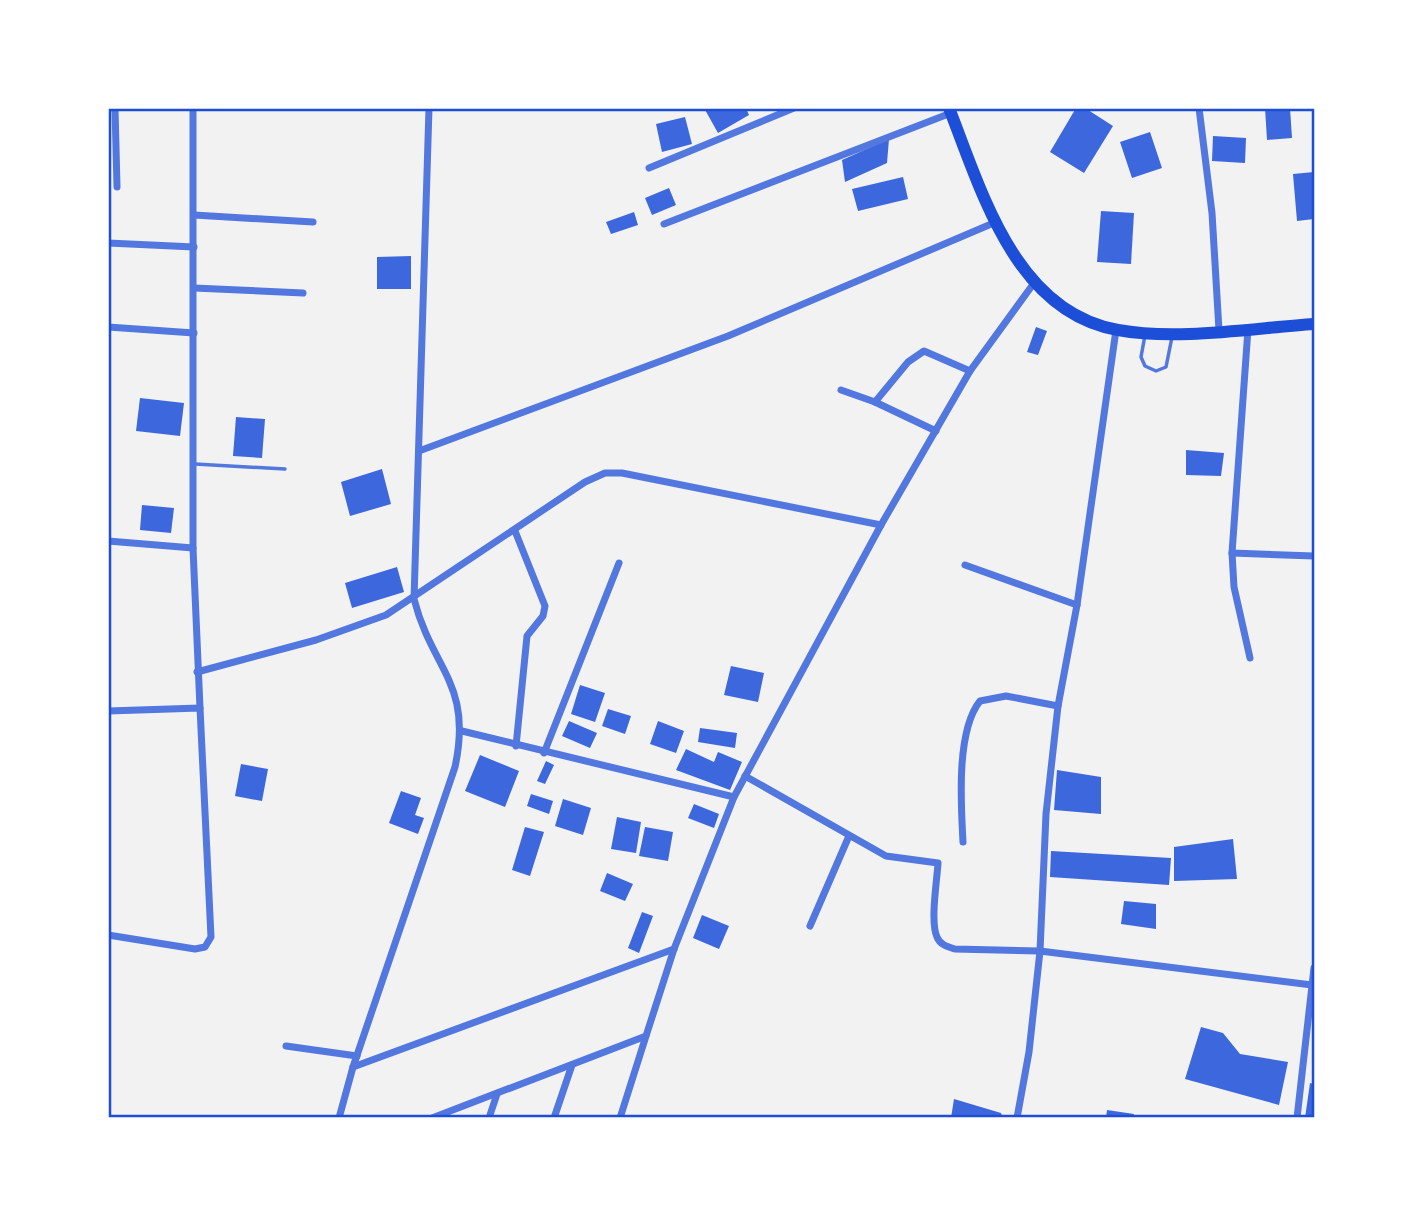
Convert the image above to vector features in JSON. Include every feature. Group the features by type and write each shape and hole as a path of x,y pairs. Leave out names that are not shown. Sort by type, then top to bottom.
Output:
{"highway":[{"path":"950,111 996,222 1017,262 1034,283 1070,310 1116,330 1145,333 1173,334 1314,324"}],"street":[{"path":"115,108 117,187"},
{"path":"108,935 195,949 205,947 211,942 193,548 193,108"},
{"path":"339,1118 353,1067 455,767 462,731 453,686 429,639 414,598 429,108"},
{"path":"649,168 794,108"},
{"path":"1199,108 1212,214 1219,330"},
{"path":"664,224 950,111"},
{"path":"194,215 313,222"},
{"path":"419,451 728,335 996,222"},
{"path":"108,243 194,247"},
{"path":"620,1118 674,949 734,797 881,525 970,372 1034,283"},
{"path":"194,288 303,293"},
{"path":"108,327 194,333"},
{"path":"1248,328 1232,553 1234,587 1250,659"},
{"path":"1017,1118 1029,1052 1040,951 1046,814 1058,706 1077,605 1116,330"},
{"path":"875,402 908,362 922,352 936,354 970,372"},
{"path":"841,390 875,402 936,431"},
{"path":"197,672 347,631 386,615 592,478 614,473 881,525"},
{"path":"515,531 545,606 544,616 527,636 516,746"},
{"path":"108,541 193,548"},
{"path":"1232,553 1314,556"},
{"path":"544,753 619,563"},
{"path":"965,565 1077,605"},
{"path":"963,842 964,751 973,710 980,701 1006,696 1058,706"},
{"path":"108,711 200,708"},
{"path":"462,731 734,797"},
{"path":"745,776 886,856 938,863 934,924 937,937 944,946 955,949 1040,951 1312,985"},
{"path":"810,926 849,836"},
{"path":"353,1067 674,949"},
{"path":"1297,1118 1314,968"},
{"path":"432,1118 646,1036"},
{"path":"286,1046 357,1056"},
{"path":"554,1118 572,1065"},
{"path":"489,1118 497,1094"}],"lane":[{"path":"1145,333 1141,357 1145,366 1156,371 1166,368 1173,334"},
{"path":"193,464 285,469"}],"building":[{"path":"704,108 746,108 749,115 718,133"},
{"path":"1076,108 1085,108 1113,126 1084,173 1050,152"},
{"path":"1265,108 1290,108 1292,138 1267,140"},
{"path":"685,117 692,144 662,152 656,124"},
{"path":"1150,132 1162,168 1132,178 1120,142"},
{"path":"1213,136 1246,138 1245,163 1212,161"},
{"path":"889,139 887,163 845,182 842,160"},
{"path":"1314,172 1314,219 1297,221 1293,174"},
{"path":"903,177 908,199 858,211 852,189"},
{"path":"669,188 676,205 652,215 645,198"},
{"path":"1101,211 1134,213 1131,264 1097,262"},
{"path":"634,212 638,225 611,234 606,222"},
{"path":"411,256 411,289 377,289 377,257"},
{"path":"1036,327 1047,331 1038,355 1027,352"},
{"path":"140,398 184,403 180,436 136,431"},
{"path":"236,417 265,419 262,458 233,456"},
{"path":"1186,450 1224,453 1221,476 1186,475"},
{"path":"382,469 391,504 350,516 341,482"},
{"path":"142,505 174,508 171,533 140,530"},
{"path":"397,567 404,592 352,608 345,583"},
{"path":"731,666 764,673 758,702 724,695"},
{"path":"580,685 605,693 595,722 571,714"},
{"path":"608,709 631,716 625,734 602,726"},
{"path":"569,721 597,733 590,748 562,736"},
{"path":"658,721 684,731 676,753 650,744"},
{"path":"700,728 737,733 735,748 698,742"},
{"path":"686,749 714,762 718,752 742,762 730,790 676,770"},
{"path":"480,755 519,771 505,807 465,791"},
{"path":"546,761 554,765 545,784 537,781"},
{"path":"241,764 268,769 262,801 235,796"},
{"path":"1057,770 1101,777 1101,814 1054,810"},
{"path":"401,791 421,798 415,815 424,818 418,834 389,823"},
{"path":"531,794 553,801 549,814 527,806"},
{"path":"563,799 591,808 583,835 555,826"},
{"path":"694,804 719,814 714,828 688,818"},
{"path":"617,817 641,822 636,853 611,849"},
{"path":"525,827 544,832 530,876 512,870"},
{"path":"645,827 673,832 668,861 639,856"},
{"path":"1233,839 1237,879 1174,881 1174,847"},
{"path":"1051,851 1171,858 1169,885 1050,877"},
{"path":"607,873 633,884 625,901 600,891"},
{"path":"1124,901 1156,904 1156,929 1121,924"},
{"path":"642,912 653,916 639,953 628,948"},
{"path":"702,915 729,926 719,949 693,938"},
{"path":"1201,1027 1223,1033 1240,1054 1288,1062 1279,1105 1185,1079"},
{"path":"1310,1083 1314,1084 1314,1118 1305,1118"},
{"path":"954,1099 1001,1113 1003,1118 951,1118"},
{"path":"1107,1110 1134,1114 1133,1118 1106,1118"}]}
